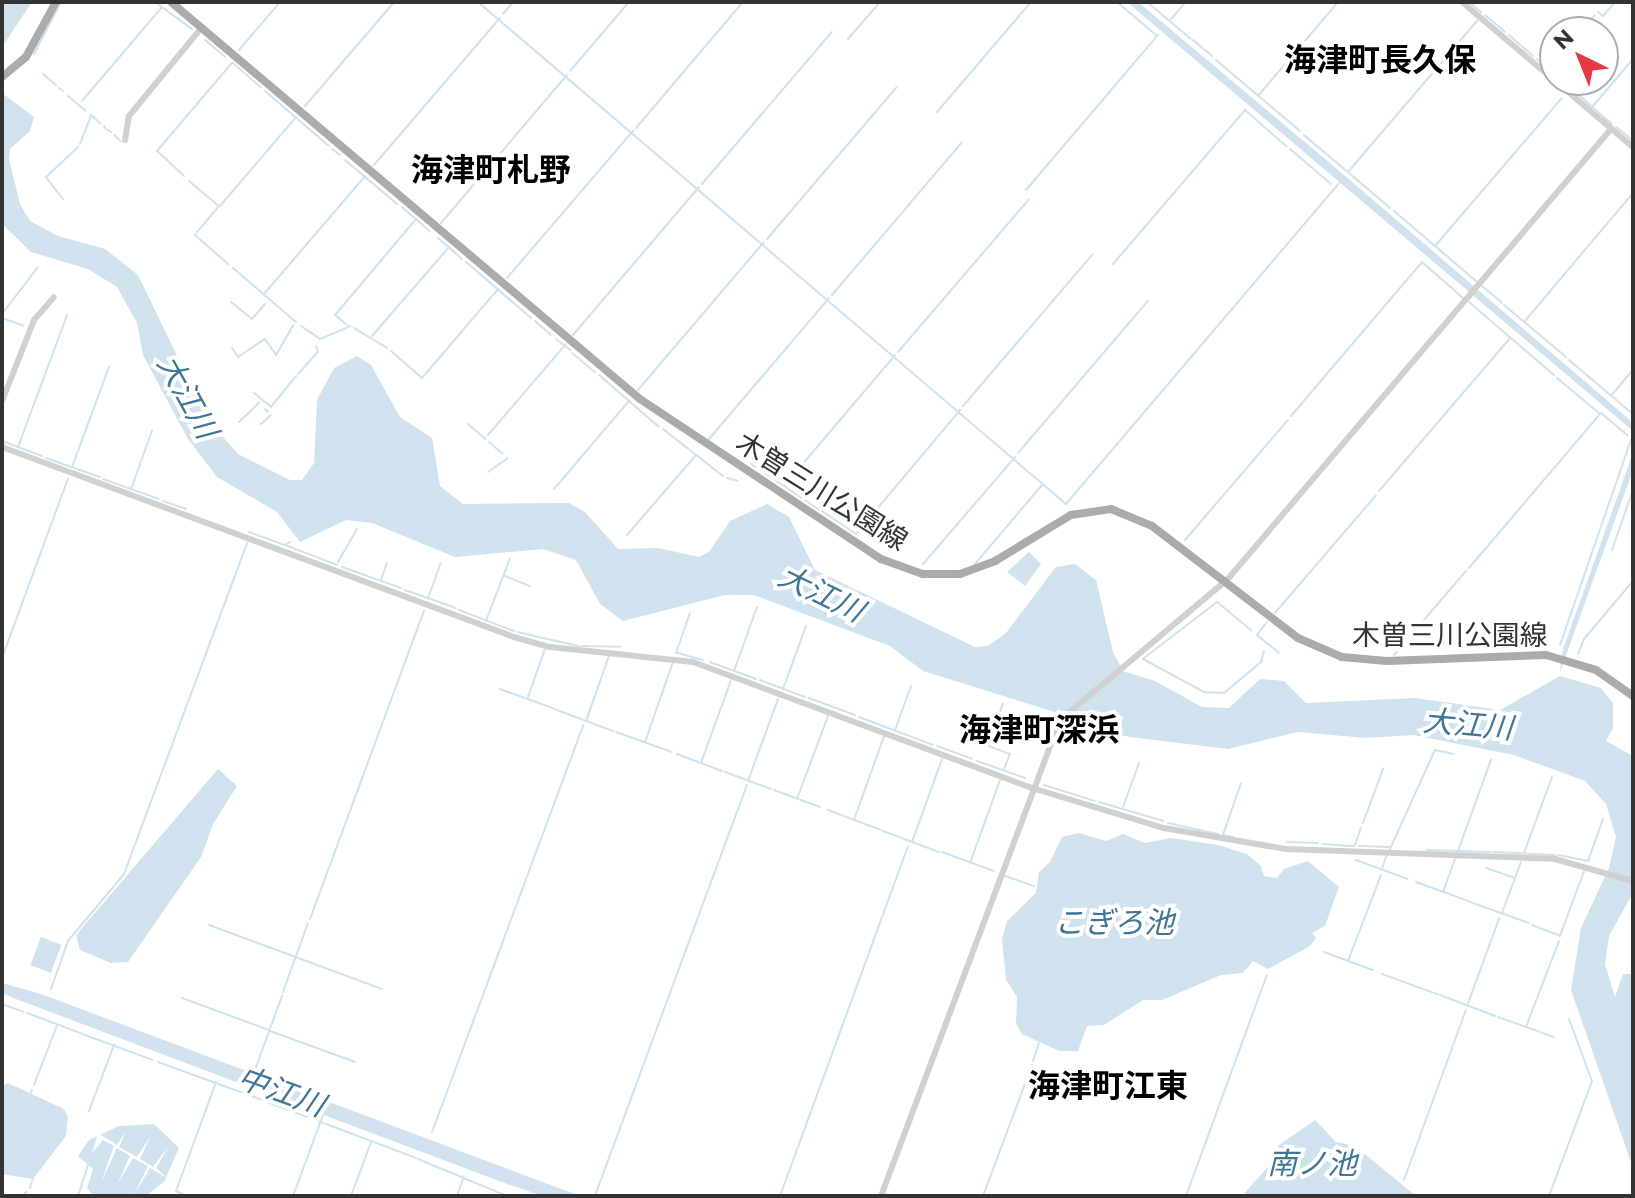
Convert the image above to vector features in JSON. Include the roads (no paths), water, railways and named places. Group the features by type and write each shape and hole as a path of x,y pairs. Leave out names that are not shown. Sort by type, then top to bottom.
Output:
{"main road":[{"path":"2,77 26,57 56,2"},
{"name":"木曽三川公園線","path":"171,2 640,399 881,559 923,574 960,574 995,561 1063,518 1111,509 1152,526 1227,580 1298,638 1342,657 1563,658 1608,676 1633,696"}],"street":[{"path":"1462,2 1633,147"},
{"path":"125,140 129,116 202,27"},
{"path":"881,1196 1032,788 1062,717 1203,605 1227,580 1611,129"},
{"path":"2,401 34,320 54,297"},
{"path":"2,447 514,637 550,647 693,662 1032,788 1164,828 1243,844 1555,859 1633,881"}],"water":[{"path":"2,2 32,2 2,47"},
{"path":"1127,2 1138,2 1344,175 1630,420 1633,431"},
{"name":"大江川","path":"2,93 34,117 30,131 10,149 9,159 20,204 30,221 58,236 105,249 138,275 208,420 238,454 290,480 302,480 314,463 317,400 334,368 357,356 371,365 400,417 432,438 440,486 463,504 569,503 585,512 618,549 658,548 699,557 709,552 730,521 767,504 789,517 815,570 975,647 988,646 1006,633 1056,567 1075,564 1096,580 1113,652 1123,671 1155,681 1202,707 1229,708 1260,679 1284,681 1306,703 1415,698 1500,710 1560,676 1601,688 1613,703 1613,728 1606,741 1633,756 1633,893 1609,936 1605,964 1615,997 1623,974 1633,974 1633,1168 1571,990 1581,928 1609,868 1616,837 1606,804 1585,781 1514,755 1413,735 1366,738 1298,732 1228,749 1130,737 1087,728 1058,713 923,671 890,646 754,595 725,595 623,621 600,604 576,560 543,549 455,557 372,523 346,520 300,542 277,512 217,477 188,439 143,355 137,323 117,287 88,269 31,252 4,226"},
{"path":"1633,453 1633,470 1560,672 1562,652"},
{"path":"1029,552 1041,564 1025,586 1007,572"},
{"path":"218,769 237,786 213,824 201,857 128,962 111,963 80,950 76,935"},
{"name":"こぎろ池","path":"1079,833 1106,841 1123,834 1145,843 1171,838 1218,845 1247,854 1261,866 1264,876 1277,878 1284,869 1308,861 1339,887 1325,926 1312,933 1316,938 1310,946 1268,969 1253,961 1243,973 1221,975 1162,1000 1143,1000 1104,1025 1087,1026 1078,1051 1059,1051 1022,1034 1016,1024 1017,997 1006,980 1002,940 1007,921 1036,893 1039,872 1050,862 1062,837"},
{"path":"41,937 62,945 51,973 30,965"},
{"name":"中江川","path":"2,983 41,994 580,1196 543,1196 507,1184 16,999 2,993"},
{"path":"8,1083 64,1109 68,1117 66,1136 33,1179 2,1174 2,1086"},
{"name":"南ノ池","path":"1315,1120 1336,1142 1355,1146 1416,1196 1242,1196 1275,1159 1279,1145"},
{"path":"154,1124 179,1148 164,1182 146,1196 92,1194 87,1188 93,1169 78,1156 89,1140 119,1126"}],"waterway":[{"path":"34,54 61,2"},
{"path":"155,2 192,29"},
{"path":"239,50 280,2"},
{"path":"305,106 394,2"},
{"path":"478,2 1066,504 1339,183"},
{"path":"503,14 513,2"},
{"path":"570,71 629,2"},
{"path":"636,128 743,2"},
{"path":"848,39 880,2"},
{"path":"937,112 1031,2"},
{"path":"1117,2 1156,35"},
{"path":"1147,2 1191,39"},
{"path":"1171,19 1186,2"},
{"path":"1258,96 1338,2"},
{"path":"1469,2 1481,12"},
{"path":"1598,12 1603,16 1615,2"},
{"path":"82,101 162,7"},
{"path":"1485,15 1505,32"},
{"path":"374,165 500,18"},
{"path":"1348,172 1477,21"},
{"path":"702,184 832,32"},
{"path":"1026,190 1158,35"},
{"path":"1509,35 1533,56"},
{"path":"205,40 225,57"},
{"path":"1193,40 1212,56"},
{"path":"1592,107 1633,59"},
{"path":"1216,60 1300,131"},
{"path":"184,176 157,151 232,63"},
{"path":"233,63 261,87"},
{"path":"43,74 56,85"},
{"path":"441,223 567,75"},
{"path":"767,239 897,87"},
{"path":"59,88 63,91"},
{"path":"265,91 329,146"},
{"path":"68,96 86,111"},
{"path":"1580,96 1612,124"},
{"path":"1435,246 1562,98"},
{"path":"1113,264 1245,110 1286,146"},
{"path":"80,144 91,115 101,124"},
{"path":"220,206 296,117"},
{"path":"1616,127 1633,141"},
{"path":"507,278 633,131"},
{"path":"114,135 121,141"},
{"path":"1304,135 1390,208"},
{"path":"832,295 962,142"},
{"path":"63,199 46,177 78,147"},
{"path":"332,149 340,155"},
{"path":"1290,149 1331,184"},
{"path":"345,160 397,204"},
{"path":"264,294 365,176"},
{"path":"189,181 219,206 195,235 228,264"},
{"path":"573,335 699,187"},
{"path":"1524,322 1633,193"},
{"path":"898,352 1029,199"},
{"path":"402,207 430,231"},
{"path":"1394,211 1477,282"},
{"path":"347,325 335,315 416,219"},
{"path":"438,238 462,259"},
{"path":"638,390 764,242"},
{"path":"372,336 449,247"},
{"path":"963,406 1093,254"},
{"path":"466,262 531,318"},
{"path":"1291,416 1422,262 1463,298"},
{"path":"2,314 38,267"},
{"path":"233,268 296,322"},
{"path":"1482,286 1502,303"},
{"path":"391,351 422,378 498,289"},
{"path":"709,439 829,298"},
{"path":"1018,453 1148,301"},
{"path":"231,302 252,319 265,304"},
{"path":"1469,302 1554,375"},
{"path":"1504,305 1566,357"},
{"path":"18,447 67,315"},
{"path":"2,318 24,326"},
{"path":"535,321 551,335"},
{"path":"232,348 238,357 265,339 276,355 293,326"},
{"path":"301,326 320,339 350,326"},
{"path":"354,328 387,348"},
{"path":"1379,491 1510,338"},
{"path":"556,339 570,350"},
{"path":"488,435 566,344"},
{"path":"298,374 318,352 316,346"},
{"path":"572,353 595,372"},
{"path":"784,486 895,355"},
{"path":"1569,360 1633,414"},
{"path":"72,467 109,367"},
{"path":"1611,396 1633,370"},
{"path":"599,375 659,427"},
{"path":"254,393 271,407 296,376"},
{"path":"1557,378 1599,413"},
{"path":"554,489 629,401"},
{"path":"239,422 259,403"},
{"path":"265,409 268,412"},
{"path":"822,511 856,534 960,410"},
{"path":"1469,568 1601,413 1628,436"},
{"path":"261,424 271,415"},
{"path":"1185,540 1288,420"},
{"path":"468,424 485,439"},
{"path":"663,429 723,476"},
{"path":"131,489 152,431"},
{"path":"1560,645 1631,440"},
{"path":"2,441 42,456"},
{"path":"489,442 503,454"},
{"path":"627,535 696,455"},
{"path":"923,564 1015,457"},
{"path":"46,458 100,477"},
{"path":"488,472 508,458"},
{"path":"751,464 818,509"},
{"path":"727,478 738,481"},
{"path":"2,658 68,479"},
{"path":"103,479 159,499"},
{"path":"975,564 1042,485"},
{"path":"1612,550 1633,490"},
{"path":"1275,613 1376,495"},
{"path":"163,501 186,509"},
{"path":"338,562 357,529"},
{"path":"249,532 285,545 290,542"},
{"path":"68,941 124,874 247,543"},
{"path":"285,545 337,565"},
{"path":"486,621 510,558"},
{"path":"381,580 387,563"},
{"path":"428,598 441,563"},
{"path":"342,567 401,588"},
{"path":"1394,655 1466,571"},
{"path":"505,576 530,586"},
{"path":"1578,654 1584,639 1633,581"},
{"path":"405,590 456,608"},
{"path":"1144,658 1217,602 1252,631"},
{"path":"734,671 757,607"},
{"path":"310,919 424,610"},
{"path":"459,610 514,631"},
{"path":"676,653 690,613"},
{"path":"1267,622 1257,635 1279,653"},
{"path":"783,689 806,626"},
{"path":"517,632 578,646"},
{"path":"581,646 620,647"},
{"path":"528,697 545,649"},
{"path":"1143,659 1204,692 1224,693 1261,662 1264,651"},
{"path":"678,653 703,660"},
{"path":"586,721 609,656"},
{"path":"645,742 673,662"},
{"path":"710,662 756,679"},
{"path":"701,763 731,680"},
{"path":"760,680 805,697"},
{"path":"895,730 911,686"},
{"path":"500,689 555,709"},
{"path":"809,698 855,715"},
{"path":"748,781 778,699"},
{"path":"989,746 1003,703"},
{"path":"557,710 613,731"},
{"path":"797,799 828,716"},
{"path":"859,717 933,745"},
{"path":"432,1132 583,725"},
{"path":"616,732 672,752"},
{"path":"854,820 884,736"},
{"path":"981,743 1010,754 1004,769"},
{"path":"937,746 972,759"},
{"name":"大江川","path":"1390,849 1435,750 1454,754"},
{"path":"677,754 722,771"},
{"path":"912,842 942,759"},
{"name":"大江川","path":"1458,851 1491,760"},
{"path":"977,761 1025,778"},
{"path":"1123,807 1139,763"},
{"path":"1363,823 1383,769"},
{"path":"725,772 771,789"},
{"path":"1524,853 1552,777"},
{"path":"970,863 1000,780"},
{"path":"1233,837 1223,835 1241,783"},
{"path":"596,1193 747,785"},
{"path":"1044,785 1095,801"},
{"path":"774,790 820,807"},
{"path":"1099,802 1163,821"},
{"path":"828,810 881,830"},
{"path":"1558,855 1588,861 1603,819"},
{"path":"1168,823 1218,834"},
{"path":"1355,845 1361,828"},
{"path":"883,831 939,852"},
{"path":"1287,842 1318,843"},
{"path":"1323,844 1355,846"},
{"path":"1359,846 1389,847"},
{"path":"780,1196 908,847"},
{"path":"1427,850 1490,852"},
{"path":"942,852 994,871"},
{"path":"1493,852 1555,855"},
{"path":"1382,869 1386,857"},
{"path":"1443,892 1455,859"},
{"path":"1356,860 1408,879"},
{"path":"1502,913 1521,862"},
{"path":"1486,868 1515,878"},
{"path":"1532,925 1560,936 1584,871"},
{"path":"1348,961 1381,875"},
{"path":"1005,876 1034,886"},
{"path":"1416,882 1471,902"},
{"path":"1473,903 1529,923"},
{"path":"1467,1006 1499,919"},
{"path":"283,992 308,923"},
{"path":"209,925 382,989"},
{"path":"51,989 68,941"},
{"path":"1526,1027 1559,941"},
{"path":"1324,952 1373,970"},
{"path":"1382,974 1437,994"},
{"path":"1186,1196 1267,975"},
{"path":"1440,995 1495,1016"},
{"name":"中江川","path":"256,1067 282,996"},
{"path":"182,998 269,1030"},
{"path":"2,1004 24,1012"},
{"path":"1404,1180 1466,1010"},
{"path":"27,1013 83,1034"},
{"path":"1498,1017 1554,1037"},
{"path":"1549,1196 1592,1081 1569,1019"},
{"path":"34,1085 57,1025"},
{"path":"270,1031 355,1062"},
{"path":"85,1035 153,1060"},
{"path":"1033,1061 1039,1043"},
{"path":"89,1111 114,1045"},
{"name":"中江川","path":"158,1062 265,1101"},
{"path":"983,1196 1032,1065"},
{"path":"186,1196 176,1191 216,1082"},
{"path":"30,1095 32,1090"},
{"name":"中江川","path":"267,1102 323,1123"},
{"name":"中江川","path":"293,1196 323,1115"},
{"name":"中江川","path":"326,1124 416,1158"},
{"path":"351,1196 371,1142"},
{"path":"418,1159 507,1196"},
{"path":"78,1196 88,1166"},
{"path":"457,1196 464,1176"},
{"path":"30,1188 33,1179"},
{"path":"23,1196 27,1191"}],"district":[{"name":"海津町長久保","path":"1380,60"},
{"name":"海津町札野","path":"491,170"},
{"name":"海津町深浜","path":"1039,730"},
{"name":"海津町江東","path":"1108,1086"}]}
